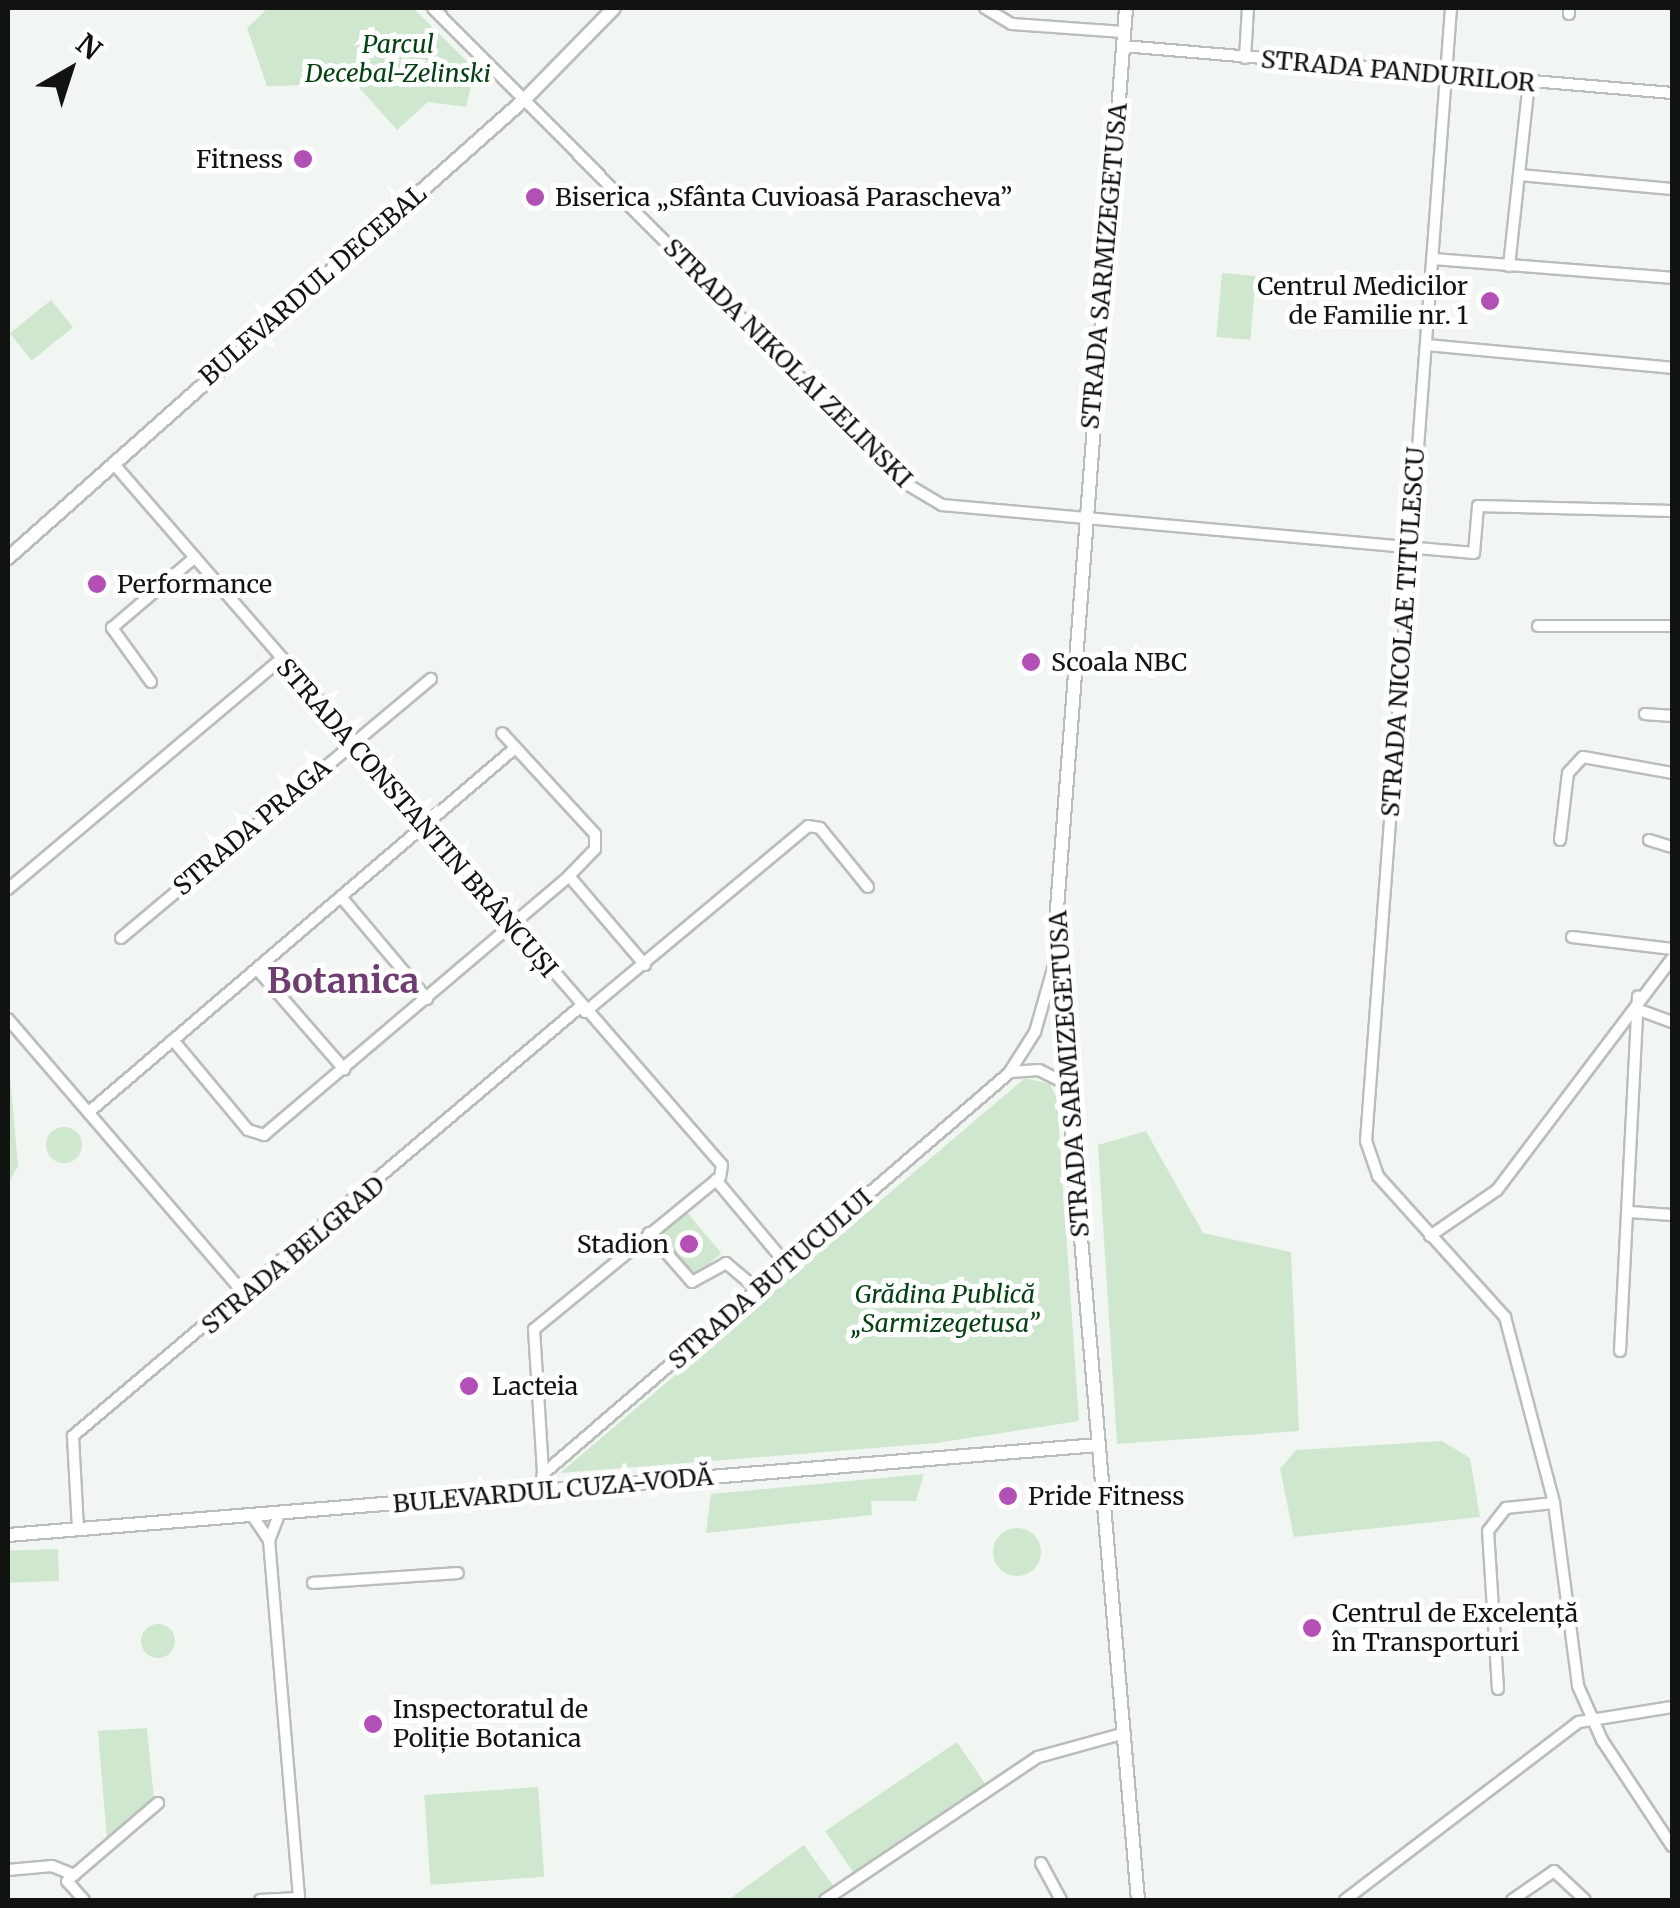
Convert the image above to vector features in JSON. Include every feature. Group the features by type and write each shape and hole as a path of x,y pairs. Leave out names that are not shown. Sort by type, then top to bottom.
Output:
{"main road":[{"name":"BULEVARDUL DECEBAL","path":"8,558 524,98 614,8"},
{"name":"STRADA SARMIZEGETUSA","path":"1126,8 1085,521 1056,957 1138,1900"},
{"name":"BULEVARDUL CUZA-VODĂ","path":"8,1535 1098,1444"}],"street":[{"name":"STRADA NIKOLAI ZELINSKI","path":"434,8 912,488 956,509 1474,553 1478,506 1672,511"},
{"name":"STRADA PANDURILOR","path":"985,8 1012,24 1245,58 1672,93"},
{"path":"1245,58 1248,8"},
{"name":"STRADA NICOLAE TITULESCU","path":"1451,8 1366,1122 1374,1168 1505,1318 1554,1502 1590,1718"},
{"path":"1509,266 1529,83"},
{"path":"1520,175 1672,188"},
{"path":"1432,259 1672,278"},
{"path":"1426,345 1672,368"},
{"name":"STRADA CONSTANTIN BRÂNCUȘI","path":"114,463 723,1170 716,1180"},
{"path":"151,682 112,628 195,557"},
{"path":"1538,626 1672,626"},
{"path":"8,889 280,660"},
{"name":"STRADA PRAGA","path":"121,938 431,678"},
{"path":"1645,714 1672,716"},
{"path":"173,1040 256,1136 344,1068 569,876 596,842 502,732"},
{"path":"89,1112 516,748"},
{"path":"1560,840 1568,773 1582,757 1672,774"},
{"name":"STRADA BELGRAD","path":"78,1529 73,1436 246,1296 582,1010 646,966 811,825 868,887"},
{"path":"1649,840 1672,847"},
{"path":"569,876 646,966"},
{"path":"342,898 427,999"},
{"path":"1572,938 1672,948"},
{"name":"STRADA BUTUCULUI","path":"543,1474 1009,1072 1036,1032 1056,957"},
{"path":"1430,1236 1496,1190 1638,996 1672,959"},
{"path":"258,969 344,1068"},
{"path":"1620,1352 1641,1010 1638,996"},
{"path":"1641,1010 1672,1022"},
{"path":"8,1019 246,1296"},
{"path":"1009,1072 1039,1070 1067,1084"},
{"path":"539,1491 543,1474 534,1329 716,1180 786,1265"},
{"path":"1630,1212 1672,1215"},
{"path":"649,1233 692,1282 726,1262 758,1290"},
{"path":"1498,1689 1488,1531 1506,1508 1554,1502"},
{"path":"260,1900 299,1899 269,1540 280,1512"},
{"path":"252,1514 269,1540"},
{"path":"313,1583 458,1574"},
{"path":"1345,1900 1457,1807 1590,1718 1672,1707"},
{"path":"1590,1718 1672,1846"},
{"path":"825,1900 1032,1759 1125,1733"},
{"path":"84,1900 68,1881 158,1803"},
{"path":"1041,1863 1060,1900"},
{"path":"8,1870 52,1866 74,1875"},
{"path":"1512,1900 1554,1871 1585,1900"}],"green space":[{"name":"Parcul Decebal-Zelinski","path":"268,8 413,8 475,69 466,107 428,102 397,130 356,84 267,86 247,28"},
{"path":"1222,273 1256,276 1250,340 1216,337"},
{"path":"51,300 73,327 32,361 10,333"},
{"path":"8,1054 18,1166 8,1184"},
{"name":"Grădina Publică „Sarmizegetusa”","path":"1025,1078 1050,1084 1057,1098 1079,1421 936,1443 560,1473"},
{"path":"64,1127 77,1132 82,1145 77,1158 64,1163 51,1158 46,1145 51,1132"},
{"path":"1146,1131 1203,1233 1291,1252 1299,1431 1117,1444 1098,1145"},
{"name":"Stadion","path":"686,1211 721,1253 692,1278 657,1235"},
{"path":"1442,1441 1470,1458 1480,1517 1294,1537 1280,1469 1296,1450"},
{"path":"924,1474 916,1501 871,1501 872,1515 706,1533 711,1494"},
{"path":"1017,1528 1034,1535 1041,1552 1034,1569 1017,1576 1000,1569 993,1552 1000,1535"},
{"path":"58,1549 59,1581 9,1583 8,1551"},
{"path":"158,1624 170,1629 175,1641 170,1653 158,1658 146,1653 141,1641 146,1629"},
{"path":"147,1728 154,1799 107,1840 98,1731"},
{"path":"957,1742 985,1783 853,1872 825,1831"},
{"path":"538,1787 544,1877 431,1885 424,1795"},
{"path":"804,1845 834,1887 814,1900 728,1900"}],"place":[{"name":"Fitness","path":"303,159"},
{"name":"Biserica „Sfânta Cuvioasă Parascheva”","path":"535,197"},
{"name":"Centrul Medicilor de Familie nr. 1","path":"1490,301"},
{"name":"Performance","path":"97,584"},
{"name":"Scoala NBC","path":"1031,662"},
{"name":"Stadion","path":"689,1244"},
{"name":"Lacteia","path":"469,1386"},
{"name":"Pride Fitness","path":"1008,1496"},
{"name":"Centrul de Excelență în Transporturi","path":"1312,1628"},
{"name":"Inspectoratul de Poliție Botanica","path":"373,1724"}],"district":[{"name":"Botanica","path":"343,981"}]}
